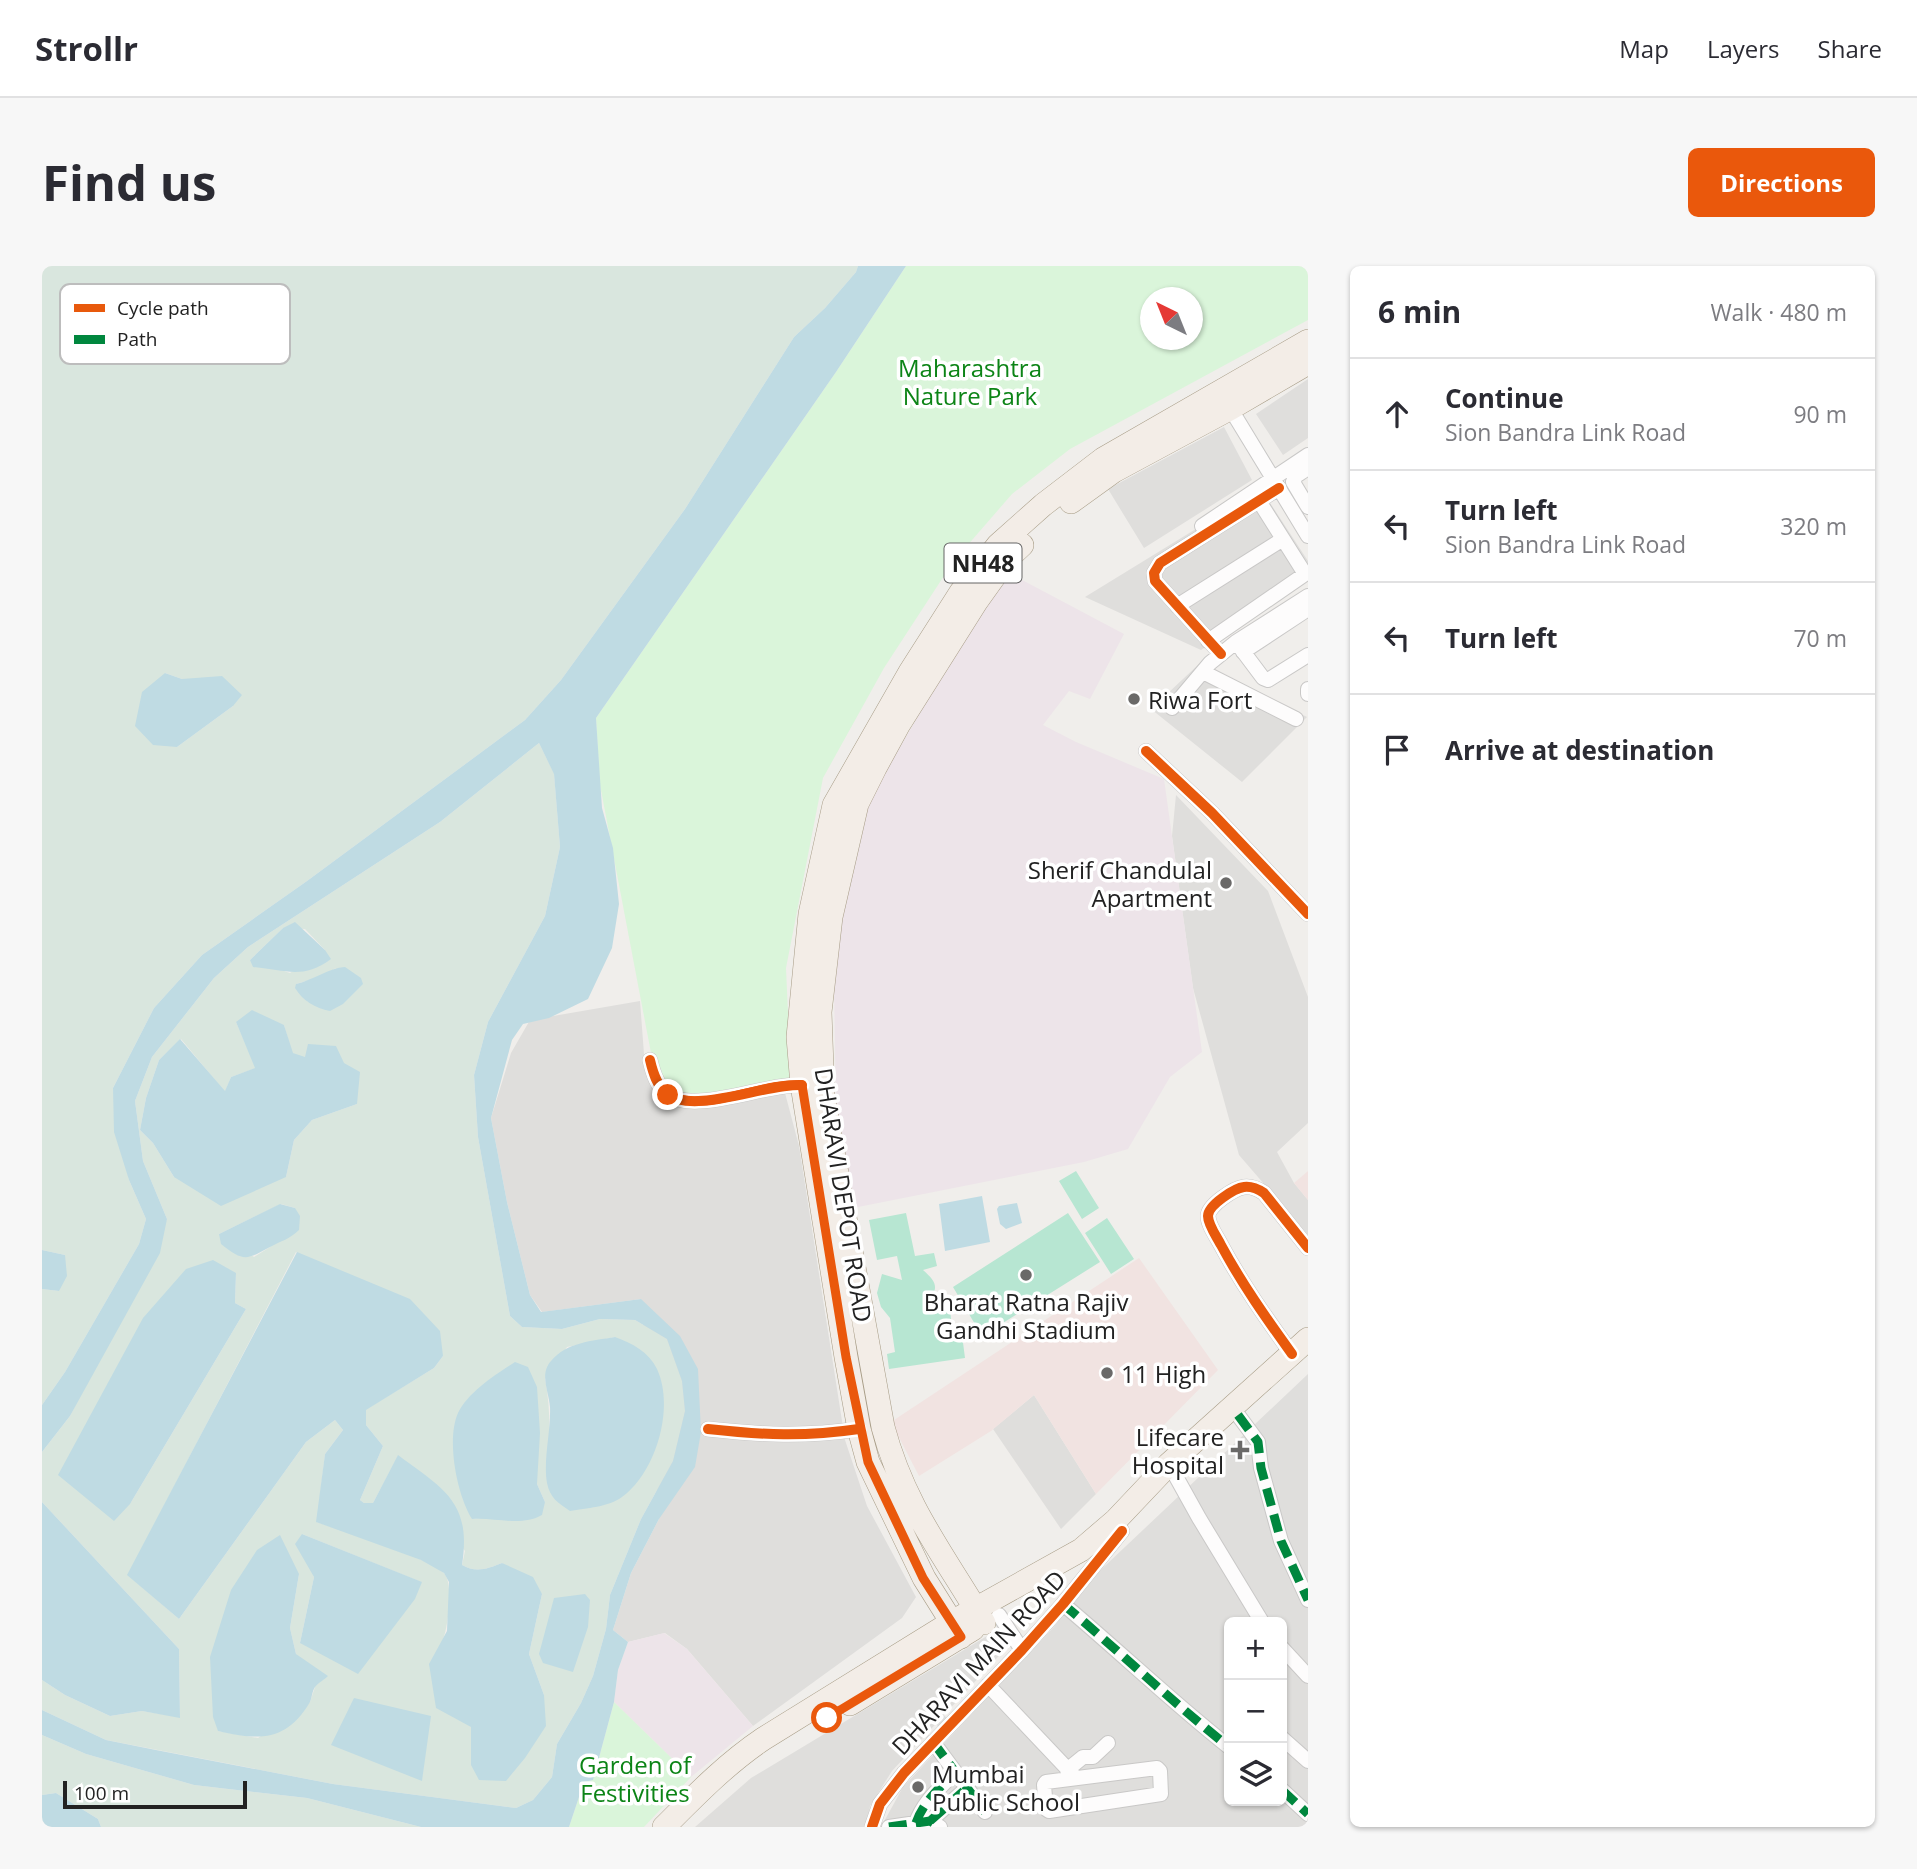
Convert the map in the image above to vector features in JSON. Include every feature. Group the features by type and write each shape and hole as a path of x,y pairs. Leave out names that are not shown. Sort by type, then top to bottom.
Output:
{"main road":[{"name":"NH48","path":"802,1085 799,1037 810,914 834,805 910,672 980,566 998,545 1043,505 1102,459 1226,400 1308,341"},
{"name":"DHARAVI DEPOT ROAD","path":"986,1616 918,1519 894,1468 883,1427 864,1326 844,1274 823,1096 820,1012 831,917 857,804 899,724 1006,560 1055,514 1114,471 1226,400 1308,363"},
{"path":"802,1085 844,1274 841,1330 859,1429 868,1462 923,1578 956,1630"},
{"path":"841,1330 864,1326"},
{"path":"986,1616 994,1601 1081,1550 1230,1418 1303,1348"},
{"path":"664,1827 704,1785 733,1759 763,1738 1089,1558 1122,1531 1173,1469"},
{"path":"682,1827 712,1795 744,1769 956,1630"}],"street":[{"path":"1226,400 1308,536"},
{"path":"1221,654 1155,581 1156,567 1259,501 1308,454"},
{"path":"1308,468 1296,475 1293,482 1308,507"},
{"path":"1160,555 1276,483"},
{"path":"1208,641 1305,574 1259,501"},
{"path":"1177,606 1283,539"},
{"path":"1239,647 1308,596"},
{"path":"1172,708 1221,654 1308,609"},
{"path":"1239,647 1263,678 1268,680 1308,655"},
{"path":"1203,672 1296,719"},
{"path":"1146,751 1212,813 1308,914"},
{"path":"650,1060 661,1088 681,1101 699,1102 787,1084 802,1085"},
{"path":"1303,1348 1244,1287 1214,1232 1208,1217 1210,1210 1234,1190 1246,1186 1257,1188 1265,1193 1308,1248"},
{"path":"1230,1418 1258,1442 1261,1468 1281,1541 1308,1600"},
{"path":"708,1429 806,1436 859,1429"},
{"path":"1173,1469 1199,1518 1259,1617"},
{"name":"DHARAVI MAIN ROAD","path":"873,1827 880,1804 904,1773 1022,1650 1122,1531"},
{"path":"1063,1604 1224,1743"},
{"path":"986,1616 1022,1650"},
{"path":"1287,1653 1308,1676"},
{"path":"988,1685 1072,1774"},
{"path":"933,1742 985,1812"},
{"path":"1287,1742 1308,1761"},
{"path":"1072,1774 1157,1768 1160,1771 1162,1792 1047,1810 1044,1783 1072,1774 1083,1756 1093,1757 1108,1743"},
{"path":"928,1824 920,1811 955,1772"},
{"path":"889,1827 928,1824 967,1788"},
{"path":"1287,1795 1308,1814"}],"shaded area":[{"path":"42,266 858,266 856,272 825,308 794,337 685,509 561,680 525,720 202,955 154,1008 113,1088 129,1180 146,1219 139,1244 65,1372 42,1405 42,1289 59,1291 65,1255 42,1250","holes":["165,673 182,679 233,706 177,747"]},
{"path":"1308,379 1308,438 1283,455 1256,414"},
{"path":"1224,427 1252,480 1144,548 1108,489"},
{"path":"1261,489 1308,561 1308,578 1201,650 1085,597"},
{"path":"1007,572 1124,634 1090,699 1069,691 1043,725 1164,779 1202,1052 1170,1077 1128,1149 1084,1162 853,1208 836,1108 834,983 841,905 867,803 961,643"},
{"path":"1199,664 1307,717 1242,782 1151,709"},
{"path":"539,743 554,773 560,847 545,916 488,1022 474,1075 478,1137 510,1316 522,1327 562,1329 600,1319 635,1320 667,1339 682,1381 685,1411 673,1461 641,1519 610,1595 606,1629 593,1676 557,1744 552,1777 533,1800 516,1808 333,1784 106,1740 42,1710 42,1680 65,1695 110,1716 142,1711 180,1717 179,1649 42,1502 42,1452 70,1416 167,1219 143,1161 135,1101 152,1057 214,978 248,947 440,822","holes":["283,928 305,929 325,950 290,973 250,960","336,968 308,1002 296,984 323,976","236,1022 284,1025 292,1053 305,1058 357,1104 312,1120 294,1140 286,1177 174,1177 153,1143 140,1130 146,1098 159,1060 181,1039 225,1092 231,1077 256,1068","281,1204 295,1208 270,1247 254,1257 219,1234","296,1252 443,1356 434,1368 365,1410 366,1425 383,1446 360,1500 373,1503 398,1456 465,1551 462,1565 482,1569 502,1563 542,1594 529,1654 544,1695 471,1765 471,1727 442,1642 448,1618 449,1596 449,1586 444,1573 403,1552 317,1522 325,1454 343,1430 335,1420 306,1442 179,1619 128,1575","236,1273 235,1303 246,1309 130,1504","615,1337 547,1482 549,1418 545,1379 567,1347","537,1462 537,1484 545,1502 515,1521 489,1517 472,1519","302,1534 422,1582 300,1643 314,1577","299,1574 290,1628 296,1654 315,1687 310,1702 258,1738 218,1731"]},
{"path":"1176,795 1268,891 1308,997 1308,1123 1277,1152 1294,1183 1308,1200 1308,1235 1239,1155 1193,988 1172,836"},
{"path":"640,1001 644,1054 675,1098 780,1074 799,1146 845,1440 867,1506 916,1597 902,1618 753,1726 687,1649 665,1633 628,1642 613,1630 631,1573 659,1519 641,1299 542,1312 530,1295 507,1202 491,1118 511,1053 530,1020"},
{"path":"1308,1171 1308,1200 1294,1183"},
{"path":"1139,1258 1218,1370 1096,1494 1034,1395 991,1431 919,1476 891,1422"},
{"path":"1308,1374 1308,1827 881,1827 903,1787 1053,1628 1089,1581"},
{"path":"1034,1395 1096,1494 1061,1529 993,1429"},
{"path":"997,1630 1009,1645 892,1771 870,1806 867,1827 695,1827 751,1778"},
{"path":"664,1633 687,1649 753,1726 691,1777 614,1702 618,1670 628,1642"},
{"path":"934,1706 949,1720 940,1728 925,1714"},
{"path":"42,1735 86,1754 194,1785 307,1798 421,1827 101,1827 98,1819 56,1793 42,1795"}],"green space":[{"name":"Maharashtra Nature Park","path":"906,266 1308,266 1308,320 1070,449 1012,494 953,562 884,668 823,778 786,968 791,1081 683,1097 660,1075 651,1053 600,785 596,718 836,372"},
{"path":"1076,1171 1099,1208 1082,1219 1059,1181"},
{"path":"906,1213 915,1256 934,1253 937,1266 923,1270 935,1286 926,1304 927,1313 950,1310 953,1335 962,1335 965,1358 889,1369 887,1354 895,1352 890,1318 881,1307 877,1293 882,1274 902,1280 897,1256 877,1260 869,1220"},
{"name":"Bharat Ratna Rajiv Gandhi Stadium","path":"1068,1213 1100,1262 982,1336 953,1287"},
{"path":"1107,1218 1134,1259 1111,1274 1085,1233"},
{"name":"Garden of Festivities","path":"614,1702 691,1777 644,1827 569,1827 584,1782 593,1780"}],"water":[{"path":"858,266 906,266 836,372 596,718 602,808 613,848 619,904 612,948 588,999 549,1018 523,1024 512,1040 491,1118 507,1202 530,1295 541,1312 641,1299 680,1336 698,1369 701,1432 695,1467 659,1519 631,1573 613,1630 628,1642 618,1670 614,1702 593,1780 584,1782 569,1827 421,1827 307,1798 194,1785 86,1754 42,1735 42,1710 106,1740 333,1784 516,1808 533,1800 552,1777 557,1744 593,1676 606,1629 610,1595 641,1519 673,1461 685,1411 682,1381 667,1339 635,1320 600,1319 562,1329 522,1327 510,1316 478,1137 474,1075 488,1022 545,916 560,847 554,774 539,743 440,822 248,947 214,978 152,1057 135,1101 143,1161 167,1219 160,1253 70,1416 42,1452 42,1405 65,1372 139,1244 146,1219 129,1180 114,1132 113,1088 154,1008 202,955 525,720 561,680 685,509 794,337 825,308 856,272"},
{"path":"165,673 182,679 222,676 242,695 233,706 177,747 153,745 135,726 142,692"},
{"path":"295,922 331,959 312,970 302,972 253,967 250,960 283,928"},
{"path":"345,967 361,978 363,984 343,1004 330,1011 310,1003 295,988 296,984"},
{"path":"252,1010 284,1025 293,1053 305,1057 308,1044 336,1046 344,1063 360,1072 357,1104 312,1120 294,1140 286,1177 221,1206 174,1177 153,1143 140,1130 146,1098 159,1060 180,1039 225,1091 231,1077 255,1068 236,1022"},
{"path":"982,1196 990,1242 945,1251 939,1204"},
{"path":"1017,1203 1022,1223 1006,1229 1000,1224 997,1209 999,1206"},
{"path":"280,1204 295,1208 300,1216 299,1230 292,1236 250,1257 235,1254 221,1244 219,1234"},
{"path":"42,1250 65,1255 67,1276 59,1291 42,1289"},
{"path":"297,1252 410,1299 440,1331 443,1356 434,1368 366,1410 366,1425 383,1446 360,1500 373,1503 398,1455 441,1488 458,1511 463,1526 462,1565 482,1569 502,1563 533,1577 542,1594 529,1654 544,1695 546,1726 506,1781 479,1780 471,1765 471,1727 436,1708 429,1664 447,1631 449,1582 444,1573 421,1560 316,1522 325,1454 343,1430 335,1420 306,1442 179,1619 127,1575"},
{"path":"213,1260 236,1273 235,1303 246,1309 130,1504 114,1521 58,1475 143,1318 186,1269"},
{"path":"615,1337 639,1349 657,1369 664,1402 659,1438 644,1472 622,1497 604,1505 570,1511 555,1500 547,1483 550,1407 546,1383 547,1366 557,1355 572,1346"},
{"path":"515,1362 528,1367 537,1387 540,1433 537,1484 545,1502 542,1515 517,1521 472,1519 458,1482 453,1452 458,1413 468,1398 483,1384"},
{"path":"42,1502 179,1649 180,1718 142,1711 110,1716 65,1695 42,1680"},
{"path":"302,1534 422,1582 415,1599 358,1674 300,1643 314,1577 295,1544"},
{"path":"280,1535 299,1574 290,1628 296,1654 328,1676 315,1687 310,1702 301,1715 281,1732 258,1737 218,1731 213,1717 210,1657 231,1590 257,1550"},
{"path":"585,1594 590,1600 588,1627 573,1672 543,1663 539,1654 554,1598"},
{"path":"354,1698 431,1716 422,1781 331,1745"},
{"path":"56,1793 98,1819 101,1827 42,1827 42,1795"}],"marked path":[{"path":"1238,1415 1258,1442 1261,1468 1281,1541 1308,1600"},
{"path":"1063,1604 1224,1743"},
{"path":"933,1742 985,1812"},
{"path":"916,1823 927,1802 955,1772"},
{"path":"930,1821 967,1788"},
{"path":"1287,1795 1308,1814"},
{"path":"889,1827 930,1821 940,1827"}],"cycle path":[{"path":"1221,654 1155,581 1154,573 1160,563 1279,488"},
{"path":"1146,751 1212,813 1308,914"},
{"path":"650,1060 661,1087 667,1094 679,1100 712,1100 802,1085"},
{"path":"1292,1354 1229,1259 1209,1223 1209,1212 1217,1202 1235,1190 1255,1188 1264,1193 1308,1248"},
{"path":"708,1429 783,1434 859,1429"},
{"path":"872,1827 880,1804 904,1773 1022,1650 1122,1531"}],"place":[{"name":"Riwa Fort","path":"1134,699"},
{"name":"Sherif Chandulal Apartment","path":"1226,883"},
{"name":"Bharat Ratna Rajiv Gandhi Stadium","path":"1026,1275"},
{"name":"11 High","path":"1107,1373"},
{"name":"Lifecare Hospital","path":"1240,1450"},
{"name":"Mumbai Public School","path":"918,1787"}],"route":[{"path":"668,1095 681,1101 699,1102 787,1084 802,1085 846,1357 868,1462 923,1578 961,1637 827,1718"}]}
